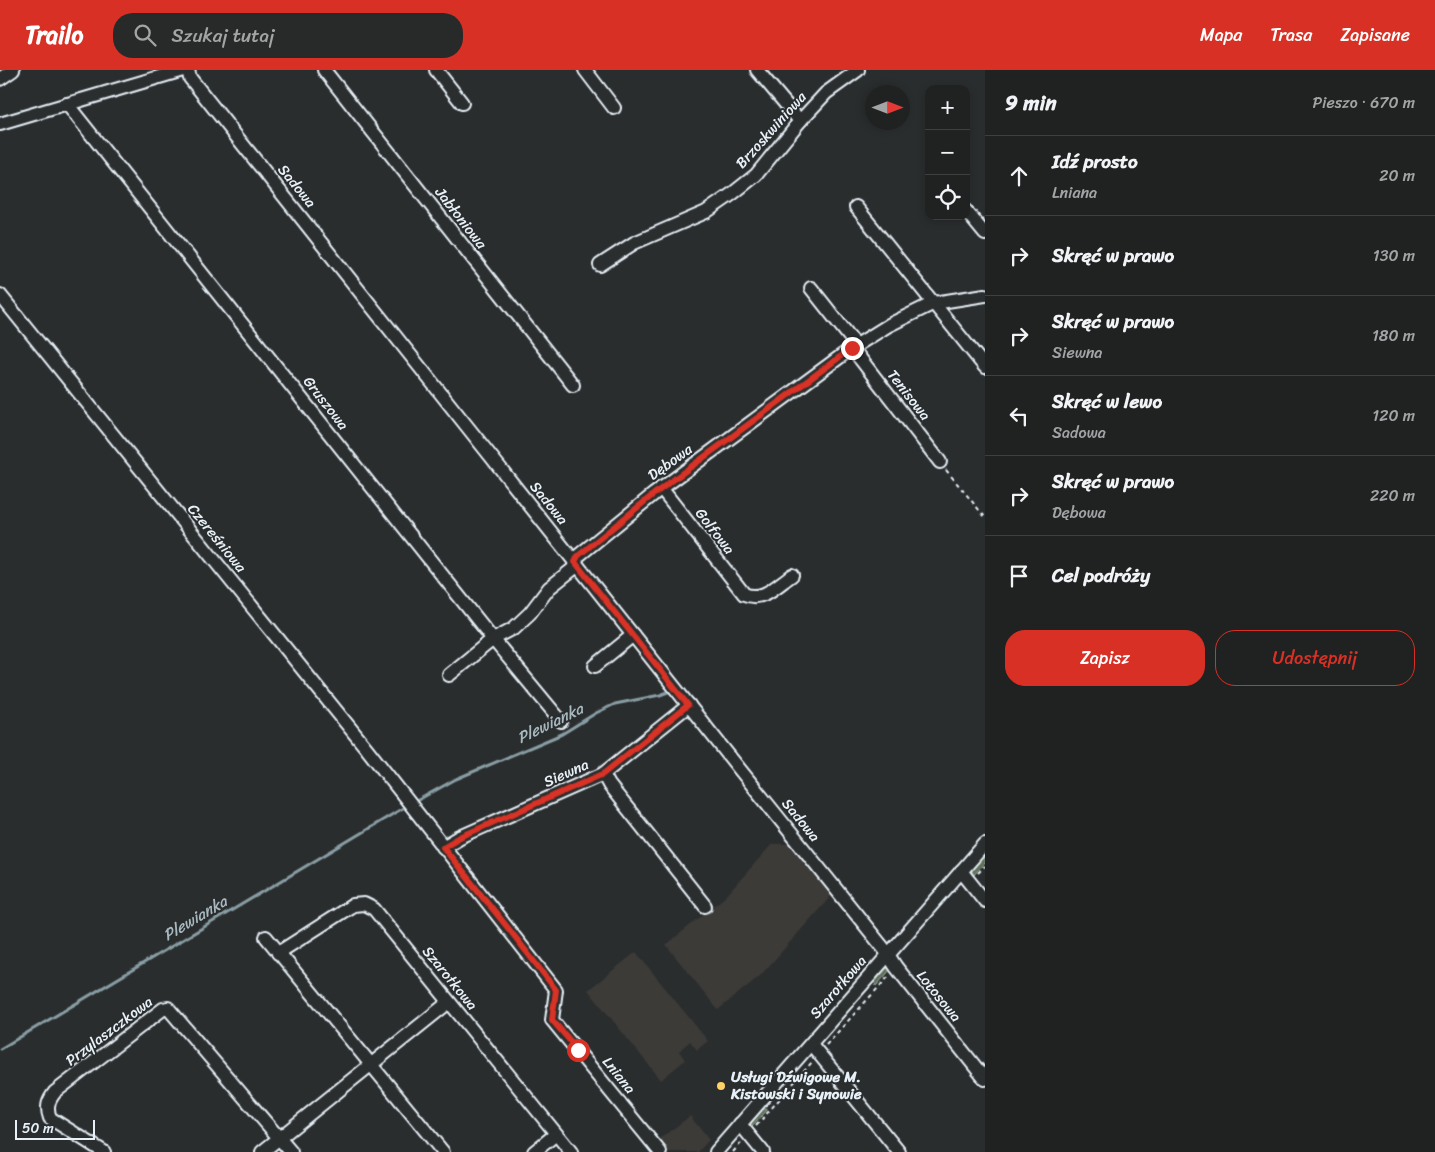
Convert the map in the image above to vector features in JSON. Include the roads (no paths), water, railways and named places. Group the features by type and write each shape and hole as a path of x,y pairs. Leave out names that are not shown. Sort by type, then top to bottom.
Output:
{"street":[{"path":"0,79 13,70"},
{"path":"0,124 183,70"},
{"name":"Sadowa","path":"188,70 190,78 888,956"},
{"name":"Jabłoniowa","path":"324,70 573,385"},
{"path":"436,70 462,103"},
{"path":"585,70 614,108"},
{"path":"757,70 800,122"},
{"name":"Brzoskwiniowa","path":"600,265 634,243 706,212 732,194 756,175 826,93 858,70"},
{"name":"Gruszowa","path":"67,104 560,721"},
{"path":"856,206 985,367"},
{"path":"970,216 985,234"},
{"name":"Tenisowa","path":"811,288 940,462"},
{"name":"Dębowa","path":"449,675 493,639 514,628 530,613 549,588 573,569 578,556 661,488 854,347 889,324 934,303 985,294"},
{"name":"Czereśniowa","path":"0,295 409,801 556,990 552,1020"},
{"name":"Golfowa","path":"661,488 744,594 751,597 761,597 792,575"},
{"path":"595,666 633,636"},
{"name":"Siewna","path":"443,847 460,837 603,774 688,705"},
{"path":"603,774 609,785 705,906"},
{"name":"Szarotkowa","path":"716,1152 985,844"},
{"path":"961,871 985,901"},
{"name":"Szarotkowa","path":"278,952 354,905 364,904 374,909 571,1152"},
{"path":"266,937 443,1152"},
{"name":"Lotosowa","path":"888,956 985,1079"},
{"path":"262,1152 449,1002"},
{"name":"Przylaszczkowa","path":"104,1152 50,1118 47,1108 48,1103 55,1092 166,1008 170,1008 279,1138"},
{"name":"Lniana","path":"552,1020 660,1152"},
{"path":"811,1044 899,1152"},
{"path":"740,1124 764,1152"},
{"path":"534,1152 556,1134"},
{"path":"279,1138 290,1152"}],"waterway":[{"name":"Plewianka","path":"418,800 456,779 562,734 596,713 615,704 668,692"},
{"name":"Plewianka","path":"0,1049 403,808"}],"place":[{"name":"Usługi Dźwigowe M. Kistowski i Synowie","path":"721,1086"}]}
